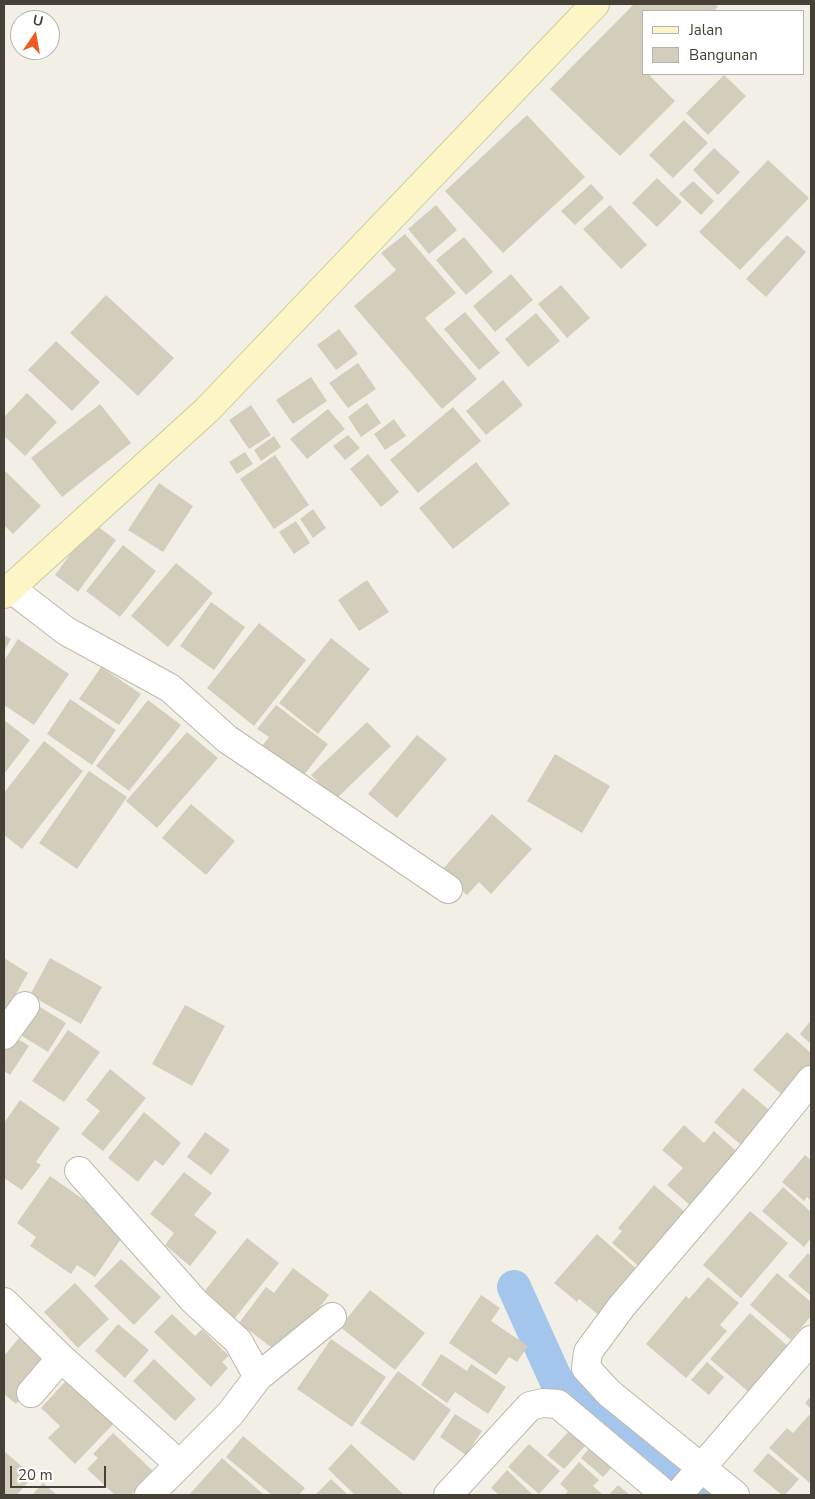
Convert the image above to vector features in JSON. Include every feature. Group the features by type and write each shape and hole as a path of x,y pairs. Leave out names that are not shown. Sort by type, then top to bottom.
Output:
{"street":[{"path":"448,889 228,739 170,688 66,631 6,591 207,410 595,4"},
{"path":"4,1035 25,1006"},
{"path":"684,1485 609,1393 586,1368 588,1352 622,1306 746,1161 811,1080"},
{"path":"79,1171 194,1301 238,1341 258,1377"},
{"path":"4,1302 61,1358 178,1464"},
{"path":"149,1495 230,1414 258,1377 332,1317"},
{"path":"684,1485 811,1340"},
{"path":"31,1392 61,1358"},
{"path":"448,1495 530,1406 543,1403 558,1404 684,1485 734,1495"}],"building":[{"path":"634,4 715,4 718,7 715,10 642,10 642,75 651,75 675,101 620,156 550,89"},
{"path":"724,75 746,96 708,135 686,113"},
{"path":"527,115 585,177 503,253 445,191"},
{"path":"684,120 708,143 673,178 649,155"},
{"path":"714,148 740,172 718,195 693,170"},
{"path":"768,160 809,198 740,270 699,232"},
{"path":"657,178 682,202 657,227 632,203"},
{"path":"693,181 714,201 701,215 679,194"},
{"path":"591,184 604,198 575,225 561,211"},
{"path":"436,205 457,230 429,254 408,229"},
{"path":"610,205 647,245 621,269 583,229"},
{"path":"405,234 456,293 425,318 477,379 442,409 354,306 396,270 381,253"},
{"path":"787,235 806,252 766,297 746,279"},
{"path":"464,237 493,272 466,295 436,260"},
{"path":"511,274 533,300 495,332 473,306"},
{"path":"561,285 590,318 567,338 538,304"},
{"path":"106,295 174,358 138,396 70,333"},
{"path":"465,312 500,353 479,370 444,329"},
{"path":"536,313 560,341 528,367 505,339"},
{"path":"339,329 358,354 336,370 317,345"},
{"path":"56,341 100,382 72,411 28,370"},
{"path":"358,363 376,389 348,408 329,383"},
{"path":"311,377 327,401 293,424 276,400"},
{"path":"503,380 523,405 486,435 466,411"},
{"path":"27,393 57,422 25,456 4,436 4,417"},
{"path":"367,403 381,423 361,437 348,417"},
{"path":"100,404 131,443 62,497 31,458"},
{"path":"251,405 271,435 249,449 229,420"},
{"path":"453,407 481,441 418,493 390,460"},
{"path":"328,409 345,429 307,459 290,439"},
{"path":"394,419 406,436 385,450 374,434"},
{"path":"348,435 360,448 345,460 333,446"},
{"path":"274,436 281,447 261,461 254,450"},
{"path":"245,452 253,464 237,474 229,462"},
{"path":"368,454 399,492 381,507 350,469"},
{"path":"275,455 309,505 274,529 240,479"},
{"path":"476,462 510,504 453,549 419,508"},
{"path":"4,470 41,506 13,534 4,525"},
{"path":"159,483 193,506 163,552 128,530"},
{"path":"313,509 326,528 313,538 300,519"},
{"path":"296,521 310,543 294,554 279,532"},
{"path":"93,523 116,540 78,592 55,575"},
{"path":"123,545 156,571 120,617 86,591"},
{"path":"176,563 213,593 168,647 131,616"},
{"path":"367,580 389,612 359,631 338,600"},
{"path":"211,602 245,627 214,670 180,646"},
{"path":"259,623 306,660 254,726 207,688"},
{"path":"4,635 11,639 4,651"},
{"path":"331,638 370,669 318,734 279,703"},
{"path":"18,639 69,674 34,725 4,705 4,661"},
{"path":"101,667 141,694 119,725 79,699"},
{"path":"70,699 116,730 92,765 47,734"},
{"path":"148,700 181,725 129,791 96,766"},
{"path":"276,705 328,744 297,784 256,754 269,737 257,729"},
{"path":"4,720 30,740 4,774"},
{"path":"367,722 391,746 335,800 311,775"},
{"path":"187,732 218,758 157,828 126,801"},
{"path":"417,735 447,759 397,818 368,794"},
{"path":"44,741 83,771 22,849 4,835 4,793"},
{"path":"555,754 610,786 582,833 527,801"},
{"path":"89,771 127,797 77,869 39,843"},
{"path":"191,804 235,841 206,875 162,838"},
{"path":"492,814 532,849 491,894 479,882 467,895 440,872"},
{"path":"4,958 28,973 4,1015"},
{"path":"50,958 102,987 81,1024 30,995"},
{"path":"32,1002 66,1023 48,1052 14,1031"},
{"path":"185,1005 225,1026 192,1086 152,1064"},
{"path":"811,1020 811,1044 800,1034"},
{"path":"68,1030 100,1052 64,1102 32,1081"},
{"path":"787,1032 811,1053 811,1069 786,1098 753,1070"},
{"path":"9,1033 29,1046 10,1075 4,1071 4,1040"},
{"path":"110,1069 146,1098 103,1151 81,1134 100,1111 86,1100"},
{"path":"743,1088 775,1115 746,1149 714,1122"},
{"path":"20,1100 60,1128 36,1162 41,1165 22,1190 4,1178 4,1123"},
{"path":"144,1112 181,1143 163,1166 155,1160 138,1182 108,1158"},
{"path":"684,1125 704,1143 714,1131 736,1151 690,1205 667,1185 683,1168 662,1150"},
{"path":"205,1132 230,1150 211,1175 187,1157"},
{"path":"805,1155 811,1160 811,1201 807,1197 804,1201 782,1182"},
{"path":"184,1172 212,1193 194,1215 217,1232 190,1266 165,1245 174,1233 150,1214"},
{"path":"50,1176 127,1230 95,1277 77,1265 71,1274 30,1246 36,1237 17,1223"},
{"path":"654,1185 685,1212 642,1269 612,1243 622,1231 618,1228"},
{"path":"783,1187 811,1212 811,1238 804,1247 762,1211"},
{"path":"750,1211 788,1243 741,1298 703,1265"},
{"path":"597,1234 639,1271 600,1316 579,1299 577,1302 554,1283"},
{"path":"247,1238 279,1263 235,1318 203,1293"},
{"path":"808,1253 811,1256 811,1296 788,1276"},
{"path":"121,1259 161,1297 134,1325 94,1286"},
{"path":"293,1268 329,1295 283,1356 239,1323 266,1287 274,1293"},
{"path":"777,1273 811,1302 811,1316 791,1340 750,1305"},
{"path":"708,1277 739,1303 720,1325 727,1331 686,1378 646,1344 686,1296 689,1299"},
{"path":"75,1283 109,1319 78,1348 44,1312"},
{"path":"370,1290 425,1333 395,1370 340,1327"},
{"path":"481,1295 500,1308 491,1321 528,1346 517,1362 509,1357 496,1375 449,1343"},
{"path":"750,1313 790,1348 751,1394 710,1359"},
{"path":"172,1314 195,1336 202,1329 229,1356 222,1362 228,1368 211,1387 154,1332"},
{"path":"118,1324 149,1350 125,1378 95,1351"},
{"path":"23,1333 54,1359 16,1404 4,1394 4,1356"},
{"path":"331,1339 386,1377 352,1427 297,1389"},
{"path":"441,1354 467,1371 471,1364 506,1387 488,1414 455,1392 447,1403 421,1385"},
{"path":"154,1359 196,1399 175,1421 133,1381"},
{"path":"707,1362 724,1377 709,1395 691,1380"},
{"path":"398,1371 451,1410 414,1461 360,1423"},
{"path":"74,1372 121,1416 75,1464 48,1438 60,1426 41,1408"},
{"path":"811,1396 811,1409 805,1403"},
{"path":"455,1414 482,1431 466,1455 440,1437"},
{"path":"809,1415 811,1416 811,1484 769,1448 787,1428 793,1433"},
{"path":"569,1431 586,1445 564,1469 547,1455"},
{"path":"113,1433 154,1472 131,1495 115,1495 87,1469 98,1458 93,1454"},
{"path":"243,1436 305,1488 299,1495 272,1495 226,1457"},
{"path":"351,1444 404,1495 355,1495 328,1469"},
{"path":"529,1444 560,1471 539,1494 508,1467"},
{"path":"593,1444 615,1464 603,1477 581,1458"},
{"path":"4,1451 33,1476 17,1495 4,1495"},
{"path":"768,1453 799,1479 785,1495 782,1495 753,1471"},
{"path":"222,1458 264,1495 189,1495"},
{"path":"579,1462 599,1480 593,1486 603,1495 565,1495 568,1491 560,1484"},
{"path":"507,1470 533,1495 499,1495 491,1488"},
{"path":"331,1479 348,1495 315,1495"},
{"path":"43,1483 57,1495 32,1495"},
{"path":"618,1485 630,1495 609,1495"}],"waterway":[{"path":"514,1287 556,1380 701,1495"}]}
